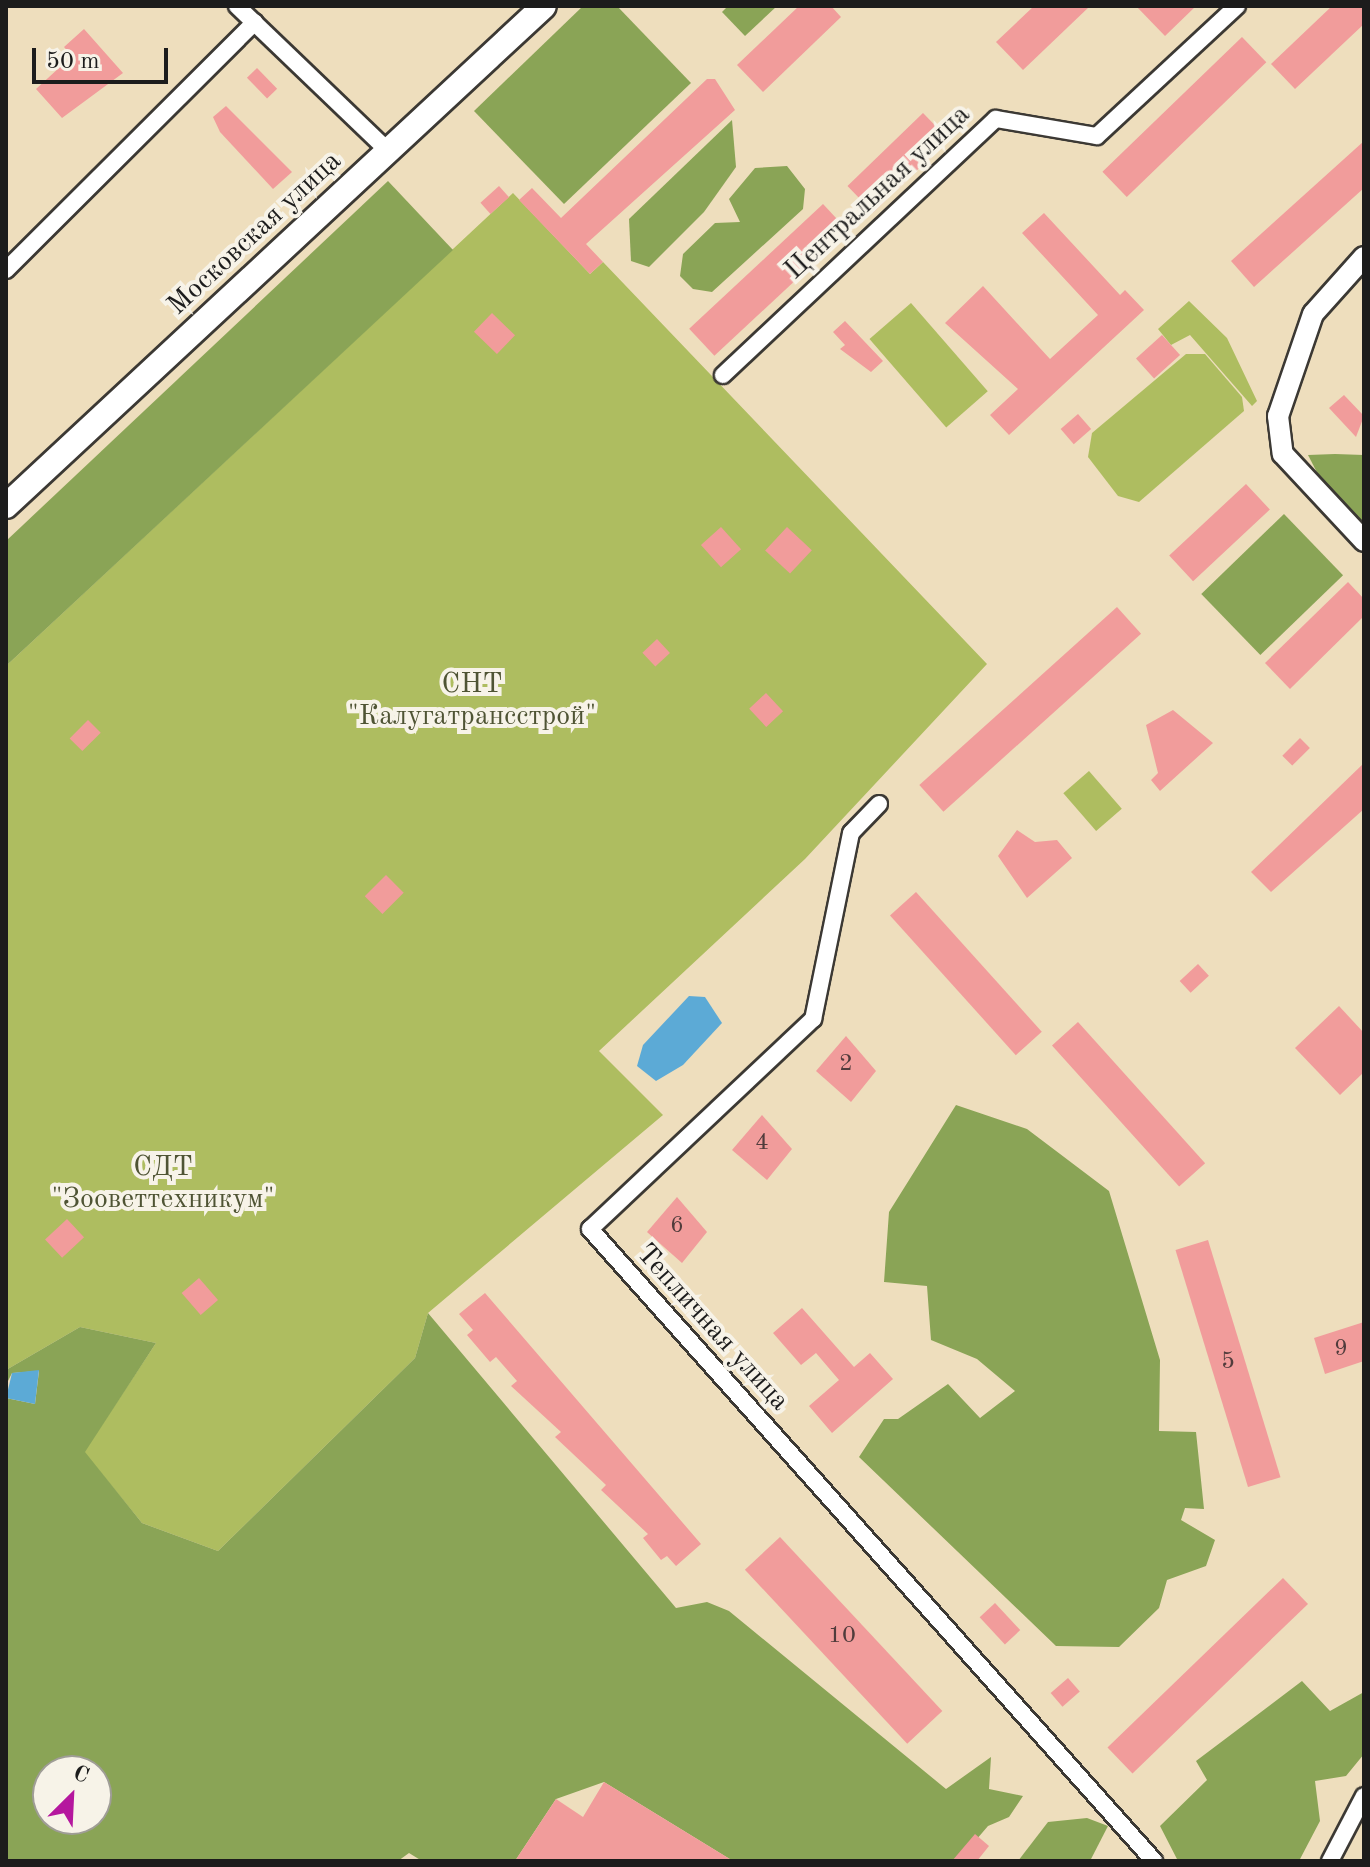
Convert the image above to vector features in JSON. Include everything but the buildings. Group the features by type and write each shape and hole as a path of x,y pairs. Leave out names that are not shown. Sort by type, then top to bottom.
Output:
{"main road":[{"name":"Московская улица","path":"6,506 544,6"}],"street":[{"path":"237,6 388,151"},
{"name":"Центральная улица","path":"723,375 996,119 1097,136 1237,6"},
{"path":"6,270 255,22"},
{"path":"1364,257 1313,314 1278,416 1283,454 1364,541"},
{"name":"Тепличная улица","path":"879,804 851,833 813,1019 590,1229 1154,1861"},
{"path":"1330,1861 1364,1796"}],"green space":[{"path":"583,6 617,6 691,83 564,204 474,111"},
{"path":"728,6 777,6 745,36 722,12"},
{"path":"732,120 736,167 704,212 649,267 631,261 629,219"},
{"path":"787,166 805,189 803,209 712,292 693,289 680,276 683,254 715,223 740,222 729,199 755,168"},
{"path":"388,181 453,250 6,666 6,541"},
{"name":"СНТ \"Калугатрансстрой\"","path":"513,193 590,274 603,262 987,664 805,859 599,1051 663,1115 428,1313 415,1358 218,1551 142,1523 84,1452 156,1343 80,1327 6,1370 6,666"},
{"path":"1189,301 1227,338 1257,401 1252,406 1190,335 1171,345 1158,329"},
{"path":"911,303 988,391 946,427 869,339"},
{"path":"1186,354 1205,354 1242,397 1244,411 1139,502 1118,496 1088,457 1092,433"},
{"path":"1308,455 1364,455 1364,525 1324,486"},
{"path":"1284,514 1343,575 1260,655 1201,594"},
{"path":"1089,771 1122,809 1096,831 1063,793"},
{"path":"956,1105 1027,1129 1109,1191 1160,1360 1159,1431 1196,1432 1204,1509 1185,1508 1181,1520 1215,1540 1206,1566 1167,1580 1159,1608 1119,1647 1056,1646 859,1457 884,1419 898,1419 948,1384 980,1418 1015,1391 977,1359 931,1340 927,1286 884,1282 889,1212"},
{"path":"428,1313 676,1608 707,1602 729,1611 946,1789 991,1757 989,1789 1023,1796 1009,1817 988,1826 958,1861 733,1861 604,1782 556,1799 515,1861 422,1861 409,1853 398,1861 6,1861 6,1398 35,1404 39,1371 12,1373 6,1385 6,1370 80,1327 156,1343 85,1452 142,1523 218,1551 415,1358"},
{"path":"1302,1681 1330,1711 1364,1692 1364,1754 1346,1776 1315,1781 1320,1821 1299,1861 1178,1861 1160,1826 1207,1780 1196,1761"},
{"path":"1087,1818 1108,1826 1090,1861 1018,1861 1048,1822"}],"water":[{"path":"689,996 705,997 722,1023 683,1065 656,1081 637,1066 643,1045"},
{"path":"39,1370 35,1404 6,1398 12,1373"}],"park label":[{"name":"СДТ \"Зооветтехникум\"","path":"163,1184"}]}
